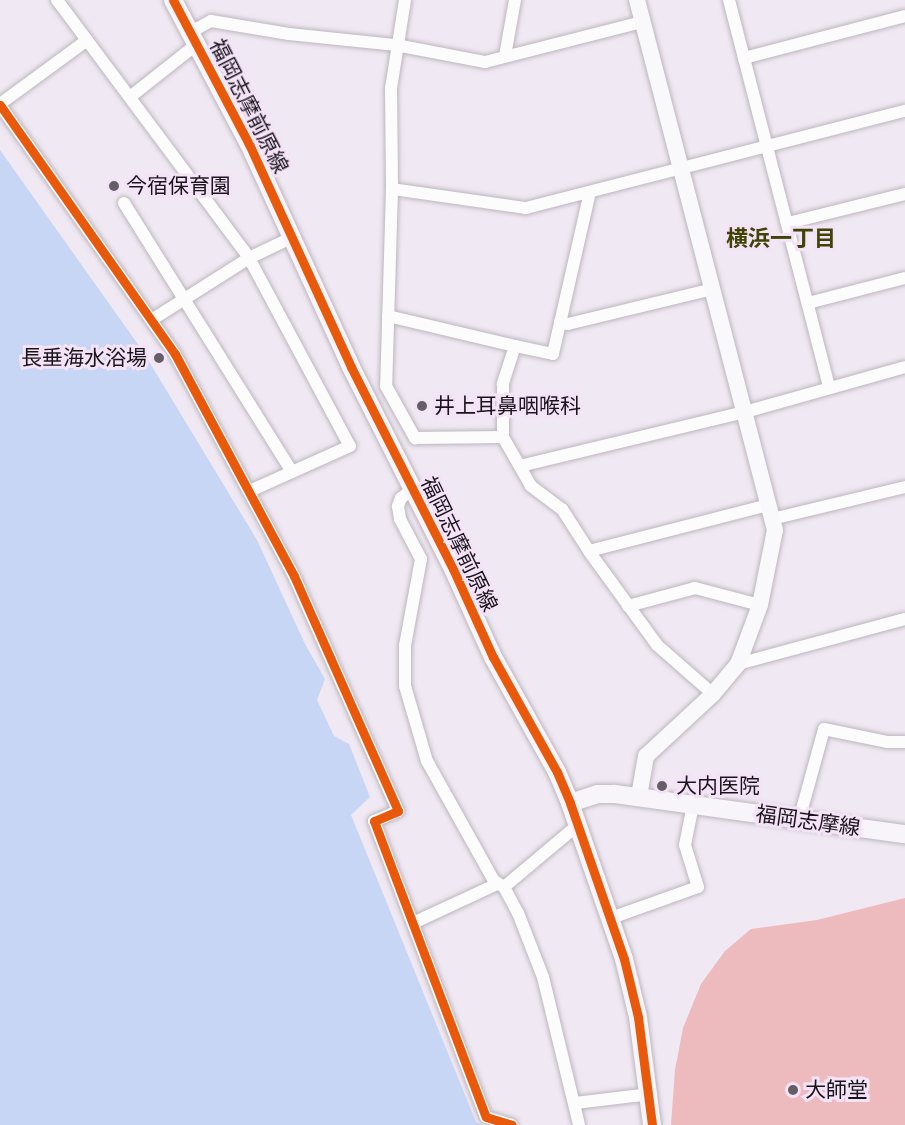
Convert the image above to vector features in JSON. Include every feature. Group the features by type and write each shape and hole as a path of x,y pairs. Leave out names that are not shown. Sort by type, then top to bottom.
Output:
{"main road":[{"name":"福岡志摩前原線","path":"173,0 293,237 351,368 413,489 493,657 557,772 570,802 611,918 638,1017 650,1094 652,1125"},
{"name":"福岡志摩線","path":"570,802 597,794 639,796 905,834"}],"street":[{"path":"57,0 249,258 350,446 250,491"},
{"path":"405,0 396,45 392,88 392,189 386,386 415,438 503,437"},
{"path":"505,56 515,0"},
{"path":"637,0 775,530 760,606 738,664 714,694 646,756 639,796"},
{"path":"729,0 829,387"},
{"path":"744,58 905,16"},
{"path":"130,97 212,21 289,34 396,45 485,62 642,22"},
{"path":"87,40 0,104 153,319 175,354 294,576 398,811 374,821 486,1117 512,1125"},
{"path":"392,189 526,208 905,111"},
{"path":"388,316 553,354 590,192"},
{"path":"788,223 905,194"},
{"path":"124,203 292,472"},
{"path":"153,319 186,301 249,258 293,237"},
{"path":"808,303 905,278"},
{"path":"560,322 568,324 713,290"},
{"path":"515,346 503,384 503,437 531,486 562,509 589,551 657,645 714,694"},
{"path":"520,466 744,412 905,367"},
{"path":"589,551 770,512 905,487"},
{"path":"413,489 401,498 398,507 400,519 421,559 405,645 405,686 427,760 518,913 543,977 579,1125"},
{"path":"628,606 695,588 760,606"},
{"path":"738,664 905,619"},
{"path":"799,820 824,729 887,742 905,742"},
{"path":"611,918 698,886 685,845 693,805"},
{"path":"412,923 501,886 578,825"},
{"path":"575,1103 650,1094"}],"shaded area":[{"path":"905,898 905,1125 671,1125 675,1070 683,1028 701,984 725,951 751,929 817,920"}],"water":[{"path":"0,150 142,350 257,540 305,644 325,679 317,700 334,736 349,744 370,797 351,815 476,1122 483,1125 0,1125"}],"cycle path":[{"path":"173,0 249,144 351,367 453,569 493,657 557,772 624,959 638,1017 652,1125"},
{"path":"0,105 175,354 294,576 398,811 374,821 486,1117 512,1125"}],"place":[{"name":"今宿保育園","path":"114,186"},
{"name":"長垂海水浴場","path":"159,358"},
{"name":"井上耳鼻咽喉科","path":"422,406"},
{"name":"大内医院","path":"662,786"},
{"name":"大師堂","path":"793,1090"}],"district":[{"name":"横浜一丁目","path":"781,240"}]}
